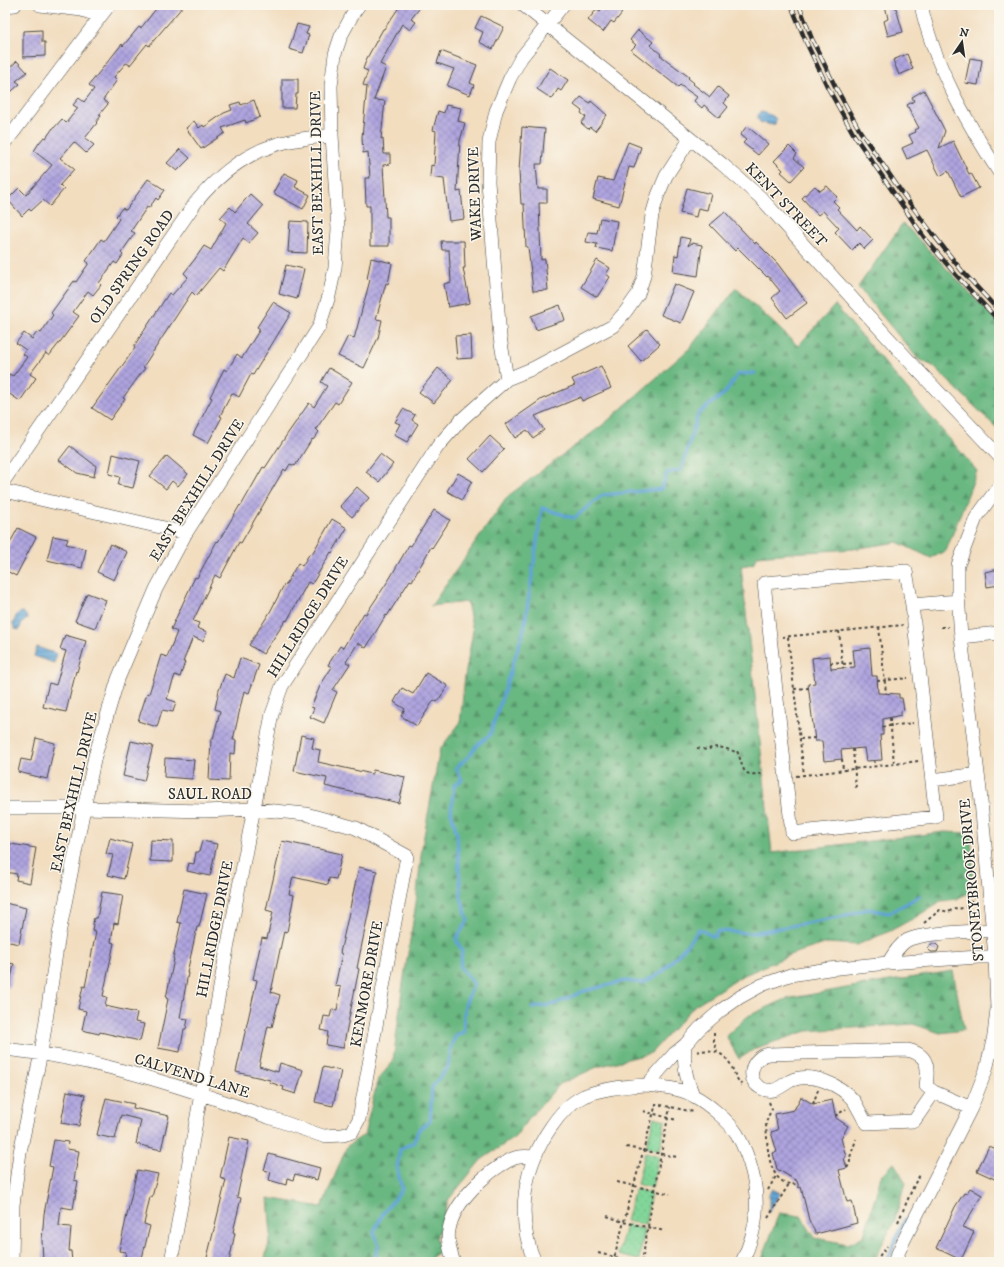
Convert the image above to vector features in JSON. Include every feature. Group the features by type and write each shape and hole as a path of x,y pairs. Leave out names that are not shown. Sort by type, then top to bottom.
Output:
{"street":[{"path":"5,6 15,5"},
{"path":"40,5 82,10 100,16"},
{"path":"5,142 109,5"},
{"name":"EAST BEXHILL DRIVE","path":"12,1262 13,1205 20,1152 40,1053 59,936 84,808 96,756 118,679 156,589 186,533 319,327 330,296 334,276 338,229 330,86 335,54 341,36 359,5"},
{"name":"KENT STREET","path":"523,5 722,164 760,197 912,364 999,456"},
{"name":"WAKE DRIVE","path":"508,379 500,337 488,182 489,142 496,111 520,58 563,5"},
{"path":"921,5 926,27 942,70 981,144 997,165"},
{"name":"OLD SPRING ROAD","path":"5,479 196,202 210,185 235,165 254,153 272,145 332,135"},
{"name":"HILLRIDGE DRIVE","path":"171,1262 224,965 272,714 282,686 438,446 460,420 508,379 534,368 612,326 626,311 638,294 644,276 652,215 658,195 666,176 690,139"},
{"name":"STONEYBROOK DRIVE","path":"894,1262 971,1108 986,1070 994,1036 997,1009 993,930 978,774 961,637 958,601 958,565 976,518 999,486"},
{"path":"5,491 186,533"},
{"path":"906,571 912,605 936,817 792,833 764,583 906,571"},
{"path":"912,605 958,601"},
{"path":"961,637 999,633"},
{"path":"932,780 978,774"},
{"name":"SAUL ROAD","path":"5,808 204,811 254,810 306,814 356,828 406,856"},
{"name":"KENMORE DRIVE","path":"359,1119 406,856"},
{"path":"888,963 894,952 906,941 921,936 993,930"},
{"path":"647,1085 674,1054 685,1045 699,1029 720,1011 740,997 762,985 790,975 829,969 888,963 995,957"},
{"path":"685,1045 683,1059 684,1072 693,1095"},
{"name":"CALVEND LANE","path":"5,1049 40,1053 112,1067 202,1094 322,1136 343,1135 352,1132 359,1119"},
{"path":"934,1092 914,1121 866,1123 853,1101 840,1088 811,1078 803,1078 790,1081 777,1090 768,1091 760,1088 754,1082 752,1072 756,1060 769,1054 907,1050 921,1055 925,1061 928,1069 926,1086 934,1092 971,1108"},
{"path":"533,1260 524,1218 524,1198 527,1179 541,1141 558,1117 575,1101 584,1096 614,1088 647,1085 677,1090 693,1095 719,1115 736,1132 744,1147 756,1191 756,1214 747,1250 742,1262"},
{"path":"450,1262 453,1260 448,1242 448,1230 453,1216 465,1198 485,1176 510,1160 524,1156 534,1157"}],"path":[{"path":"771,638 904,624 905,632"},
{"path":"941,627 951,626"},
{"path":"879,627 886,693"},
{"path":"839,631 843,668"},
{"path":"788,637 804,775"},
{"path":"830,663 854,663"},
{"path":"877,681 920,677"},
{"path":"794,689 809,688"},
{"path":"890,718 894,764"},
{"path":"882,727 907,724"},
{"path":"800,739 814,738"},
{"path":"697,748 707,750 715,747 737,751 742,768 747,773 752,775 764,773"},
{"path":"853,749 856,789"},
{"path":"842,760 843,770"},
{"path":"874,760 875,766"},
{"path":"786,777 919,761"},
{"path":"714,1033 716,1051"},
{"path":"698,1052 708,1050 716,1051 722,1055 730,1064 740,1084"},
{"path":"813,1104 818,1089"},
{"path":"613,1262 656,1104 694,1112 696,1110"},
{"path":"642,1262 670,1107"},
{"path":"835,1116 847,1108"},
{"path":"772,1109 766,1125 767,1149 772,1170 776,1176 789,1184 798,1184"},
{"path":"643,1112 677,1120"},
{"path":"847,1168 850,1164 849,1157 856,1139"},
{"path":"626,1147 677,1157"},
{"path":"896,1227 915,1182 920,1175"},
{"path":"766,1192 776,1176"},
{"path":"617,1182 670,1194"},
{"path":"764,1224 789,1184"},
{"path":"607,1216 623,1222 665,1231"},
{"path":"878,1262 880,1254 890,1242"},
{"path":"598,1253 635,1262"}],"green space":[{"path":"903,223 999,323 999,430 933,366 918,359 858,287"},
{"path":"736,288 798,346 835,305 977,471 946,551 931,558 897,542 853,549 757,556 753,564 741,566 772,853 944,832 971,833 973,869 969,892 957,899 941,901 890,931 857,945 828,943 792,954 740,977 695,1005 651,1053 597,1067 560,1084 528,1119 515,1137 481,1160 449,1199 436,1239 440,1251 426,1262 264,1262 271,1235 268,1198 322,1207 347,1146 364,1135 378,1079 393,1062 402,990 416,903 422,847 440,749 460,723 465,676 473,631 467,602 431,606 508,496 604,424 690,348"},
{"path":"953,971 964,1030 940,1033 913,1024 807,1031 756,1048 739,1059 726,1036 748,1016 786,999"},
{"path":"654,1117 665,1120 660,1150 646,1147"},
{"path":"645,1152 659,1156 652,1188 637,1184"},
{"path":"894,1163 906,1183 894,1222 879,1250 875,1262 761,1262 779,1213 801,1216 815,1238 848,1244 864,1236 881,1176"},
{"path":"635,1189 651,1193 645,1225 626,1221"},
{"path":"626,1225 644,1229 639,1260 618,1255"}],"water":[{"path":"762,112 773,116 776,119 775,124 772,125 760,122 757,118 758,114"},
{"path":"23,612 27,619 22,623 19,630 15,629 13,624 17,614"},
{"path":"37,647 57,654 54,663 34,656"},
{"path":"772,1189 780,1193 769,1212 769,1194"}],"building":[{"path":"159,5 184,5 149,46 147,44 130,65 126,63 114,77 117,80 103,100 108,104 99,115 101,116 96,122 97,123 85,138 94,145 86,153 74,142 60,158 74,169 60,185 64,189 50,206 43,200 31,211 29,209 22,216 9,201 9,198 19,188 26,195 52,165 34,151 39,143 44,137 46,138 62,119 66,123 78,108 73,105 79,98 84,102 94,89 89,85 122,44 123,46 139,27 141,28"},
{"path":"396,5 422,5 411,19 416,22 410,30 402,24 380,64 386,67 374,100 385,101 381,139 383,138 384,154 390,154 390,164 383,165 386,217 389,217 389,246 370,246 370,206 366,206 365,178 370,178 368,152 363,153 362,137 367,87 363,85 368,71 363,69 367,58 383,29 398,9"},
{"path":"605,5 612,5 622,13 614,23 611,21 603,32 588,20 597,9 600,11"},
{"path":"885,5 895,5 903,32 888,36 884,21 888,19"},
{"path":"481,16 504,27 493,49 479,42 483,32 475,28"},
{"path":"297,24 309,27 306,34 309,35 303,53 289,49"},
{"path":"42,30 42,42 45,42 45,56 23,57 23,31"},
{"path":"638,30 653,42 650,45 661,54 660,55 689,77 688,78 694,83 693,84 710,97 718,87 729,96 724,103 728,107 719,118 704,105 702,108 694,101 697,97 680,85 678,87 631,50 636,45 630,40"},
{"path":"441,51 477,65 470,83 474,85 470,95 447,86 454,69 437,63"},
{"path":"907,54 913,69 899,75 893,60"},
{"path":"970,58 982,60 978,85 965,83"},
{"path":"17,61 27,72 16,81 20,84 5,97 5,72"},
{"path":"550,68 568,80 561,91 558,89 552,99 537,89"},
{"path":"282,79 298,79 298,94 296,94 295,108 282,108"},
{"path":"924,90 945,131 939,148 953,141 969,174 971,173 979,188 961,197 948,171 940,176 927,150 907,159 902,148 913,143 909,135 916,132 915,130 919,128 907,105 914,101 912,97"},
{"path":"581,97 590,103 591,101 607,115 595,131 590,127 588,129 581,123 586,117 581,113 582,111 574,105"},
{"path":"254,100 260,117 246,123 245,120 222,128 225,133 201,149 186,128 194,121 199,128 203,125 204,127 224,113 232,110 230,105 240,102 241,105"},
{"path":"446,105 461,108 458,121 465,123 460,141 457,192 461,191 464,219 449,221 444,179 430,177 431,165 434,166 436,131 433,130 438,111 444,113"},
{"path":"747,126 768,144 758,155 743,143 746,140 740,135"},
{"path":"522,127 545,129 542,164 536,164 538,189 547,189 547,203 539,203 541,260 545,259 548,290 533,291 528,247 526,247 524,204 521,204 519,171"},
{"path":"628,142 641,147 634,168 629,167 619,206 593,199 598,178 613,181"},
{"path":"789,146 797,154 794,158 804,167 791,181 781,172 783,170 774,161"},
{"path":"180,149 190,158 177,171 167,163"},
{"path":"284,173 298,180 295,187 310,195 303,209 273,193"},
{"path":"148,179 165,190 158,200 156,198 149,208 147,207 131,231 135,233 121,253 123,255 117,264 114,262 99,283 101,285 93,295 88,291 73,312 79,316 63,338 49,356 46,353 30,374 36,378 20,401 5,391 5,380 9,374 13,376 27,357 23,354 26,350 16,343 24,333 32,339 38,331 41,333 53,315 51,313 89,263 86,261 101,239 104,241 119,219 116,216 122,208 126,210"},
{"path":"815,186 820,191 827,186 837,197 833,201 839,207 837,209 857,230 860,226 873,240 864,249 859,243 852,250 835,232 839,228 823,211 818,215 802,198"},
{"path":"687,188 711,194 707,210 698,208 696,217 680,213"},
{"path":"250,194 263,206 248,224 258,233 249,243 243,238 223,271 219,268 196,296 192,292 143,367 145,368 123,398 125,399 110,420 92,408 135,348 134,346 169,293 172,295 188,277 184,273 204,246 211,250 226,223 220,218 230,207 235,212"},
{"path":"725,212 755,244 756,242 777,263 807,303 787,318 772,298 780,291 768,276 767,277 738,248 735,251 710,225"},
{"path":"600,218 617,221 612,251 596,248 597,244 586,242 588,232 597,233"},
{"path":"290,221 308,222 307,253 288,252"},
{"path":"681,237 690,239 688,246 692,243 702,245 698,276 673,272 675,255 678,256"},
{"path":"441,241 464,241 465,268 463,268 470,303 448,307 444,284 451,282 449,250 442,250"},
{"path":"371,258 392,263 388,284 386,283 376,319 382,320 378,338 364,368 338,356 348,336 354,339 370,280 367,279"},
{"path":"597,260 610,268 606,274 610,277 597,297 581,287"},
{"path":"286,265 304,269 297,299 279,294"},
{"path":"674,284 694,292 681,323 661,315"},
{"path":"273,302 291,313 253,375 251,374 239,397 232,393 220,416 222,417 208,443 193,435 212,398 210,397 224,369 227,371 237,354 242,358 260,329 257,327"},
{"path":"560,305 565,320 536,330 531,316"},
{"path":"647,329 660,344 641,361 628,346"},
{"path":"471,335 472,358 457,359 455,336"},
{"path":"601,366 611,388 582,401 581,397 535,416 544,430 533,438 527,430 515,438 506,424 542,399 575,385 572,379"},
{"path":"329,368 352,382 338,404 335,402 316,429 319,432 313,440 312,439 295,466 290,464 286,471 284,469 241,543 239,542 220,578 215,575 193,621 199,623 197,628 207,632 203,641 193,637 183,662 185,662 180,677 175,675 167,699 176,702 173,712 162,710 157,727 138,721 147,693 149,694 161,655 167,657 177,632 171,629 195,577 197,578 217,541 218,542 240,505 241,506 263,467 265,468 309,403 314,407 327,386 321,382"},
{"path":"438,368 453,380 434,403 419,392"},
{"path":"403,409 415,415 412,420 418,424 407,442 394,435 400,424 395,422"},
{"path":"490,436 504,449 483,472 469,459"},
{"path":"70,446 96,466 94,477 77,473 59,460"},
{"path":"113,454 140,461 133,488 118,485 120,477 109,474"},
{"path":"380,454 393,464 379,482 366,472"},
{"path":"167,456 188,474 178,486 172,481 166,489 150,476"},
{"path":"458,473 472,481 462,500 447,491"},
{"path":"357,487 369,498 352,517 340,506"},
{"path":"434,510 450,520 432,548 431,547 412,581 410,580 366,648 358,643 346,662 350,664 333,690 337,692 324,723 310,717 314,708 311,707 320,686 332,667 328,665 340,646 343,648 364,613 366,614 390,578 409,545 411,546"},
{"path":"332,519 347,528 312,584 308,582 287,621 286,620 263,654 249,645 298,563 302,566 310,553 312,554"},
{"path":"18,528 36,537 16,576 5,570 5,552"},
{"path":"53,536 68,539 66,544 86,549 82,568 47,560"},
{"path":"110,544 127,552 114,580 97,572"},
{"path":"999,569 999,585 987,587 985,572"},
{"path":"87,593 106,600 95,628 75,621"},
{"path":"65,635 86,641 77,672 76,671 66,712 43,707 49,683 56,685 66,651 60,649"},
{"path":"870,648 872,676 877,676 878,693 899,694 899,698 902,698 904,710 901,711 901,715 883,719 883,735 880,735 882,760 866,761 864,748 841,750 842,759 824,761 822,741 815,741 808,684 815,683 812,658 830,656 831,669 855,667 853,650"},
{"path":"240,658 259,665 249,693 244,691 233,740 236,740 235,754 230,753 229,781 209,780 211,739 213,739 220,711 215,709 219,690 225,674 234,678"},
{"path":"426,673 448,686 437,702 434,700 417,726 401,716 405,709 394,702 402,688 413,694"},
{"path":"301,735 314,738 312,748 320,750 318,762 372,774 373,770 405,777 399,803 325,786 327,778 294,771"},
{"path":"36,738 55,743 47,779 18,772 21,759 31,761"},
{"path":"131,741 153,746 144,781 123,776"},
{"path":"165,758 194,760 192,779 164,777"},
{"path":"110,838 132,844 124,879 108,875 113,855 106,854"},
{"path":"151,840 173,841 173,862 150,861"},
{"path":"202,841 217,844 210,876 187,871 189,863 194,864 196,852 199,852"},
{"path":"282,841 342,854 336,879 329,878 328,885 293,877 289,894 294,895 287,932 284,931 271,992 280,995 272,1027 268,1026 259,1066 278,1072 280,1063 303,1070 296,1094 283,1090 284,1087 269,1082 270,1080 236,1072 257,980 253,979 262,938 267,939 273,912 266,910"},
{"path":"5,843 36,848 30,883 16,880 17,874 5,872"},
{"path":"359,867 377,871 357,968 359,969 343,1048 326,1045 328,1032 321,1030 324,1016 330,1017 332,1009 337,1010 341,987 335,986 342,954 340,953"},
{"path":"184,889 207,894 199,927 197,927 187,973 180,1018 188,1019 186,1029 184,1029 180,1052 158,1048 168,999 166,998 173,958 181,923 177,922"},
{"path":"102,892 123,895 118,924 114,923 111,942 114,943 103,996 107,997 105,1006 137,1013 135,1022 144,1024 140,1041 100,1032 99,1034 82,1030 86,1011 78,1009 83,986 85,987 96,932 92,931 94,918 97,918"},
{"path":"5,903 26,908 19,944 5,941"},
{"path":"931,944 936,944 939,947 937,952 931,952 928,949"},
{"path":"5,962 14,964 9,988 5,988"},
{"path":"323,1067 341,1071 333,1106 315,1102"},
{"path":"67,1091 85,1095 79,1126 61,1123"},
{"path":"801,1097 813,1104 832,1100 836,1118 848,1126 841,1138 847,1168 839,1170 847,1202 852,1201 857,1223 816,1234 809,1220 801,1187 799,1188 797,1181 777,1169 773,1153 777,1152 771,1132 778,1130 775,1114 794,1110"},
{"path":"106,1098 134,1104 133,1108 169,1116 161,1150 136,1144 141,1120 121,1115 115,1139 97,1135"},
{"path":"229,1137 249,1141 237,1197 241,1198 233,1232 235,1233 229,1262 206,1262 226,1180 220,1178"},
{"path":"54,1140 68,1142 67,1149 79,1151 74,1180 78,1181 73,1209 61,1207 59,1226 71,1227 69,1251 71,1251 72,1262 43,1262 42,1240 44,1214 53,1167 49,1166"},
{"path":"989,1146 999,1150 999,1181 977,1171"},
{"path":"269,1154 320,1168 317,1180 295,1174 293,1180 287,1178 286,1185 269,1180 271,1172 264,1170"},
{"path":"137,1170 158,1174 152,1197 150,1197 144,1224 150,1226 141,1262 124,1262 126,1252 119,1251"},
{"path":"970,1188 982,1195 963,1227 974,1232 961,1260 936,1248 955,1207 964,1193 966,1194"}],"waterway":[{"path":"373,1262 379,1245 374,1232 382,1215 402,1189 397,1168 400,1149 414,1142 419,1129 430,1121 432,1087 448,1067 451,1046 456,1035 464,1032 465,1007 474,984 460,967 462,951 456,939 468,920 461,898 457,834 451,812 454,785 462,780 456,768 470,755 477,745 490,735 524,629 542,508 574,518 603,495 661,489 667,473 681,470 698,414 726,392 738,374 755,373"},
{"path":"532,1008 555,1004 584,991 625,981 643,983 662,972 699,929 714,937 717,931 752,933 839,917 868,909 889,913 920,896"},
{"path":"886,1262 905,1219"}],"railway":[{"path":"791,5 806,42 828,88 854,135 924,237 956,275 999,321"},
{"path":"799,5 812,39 835,86 860,131 900,190 932,233 962,271 999,311"}]}
